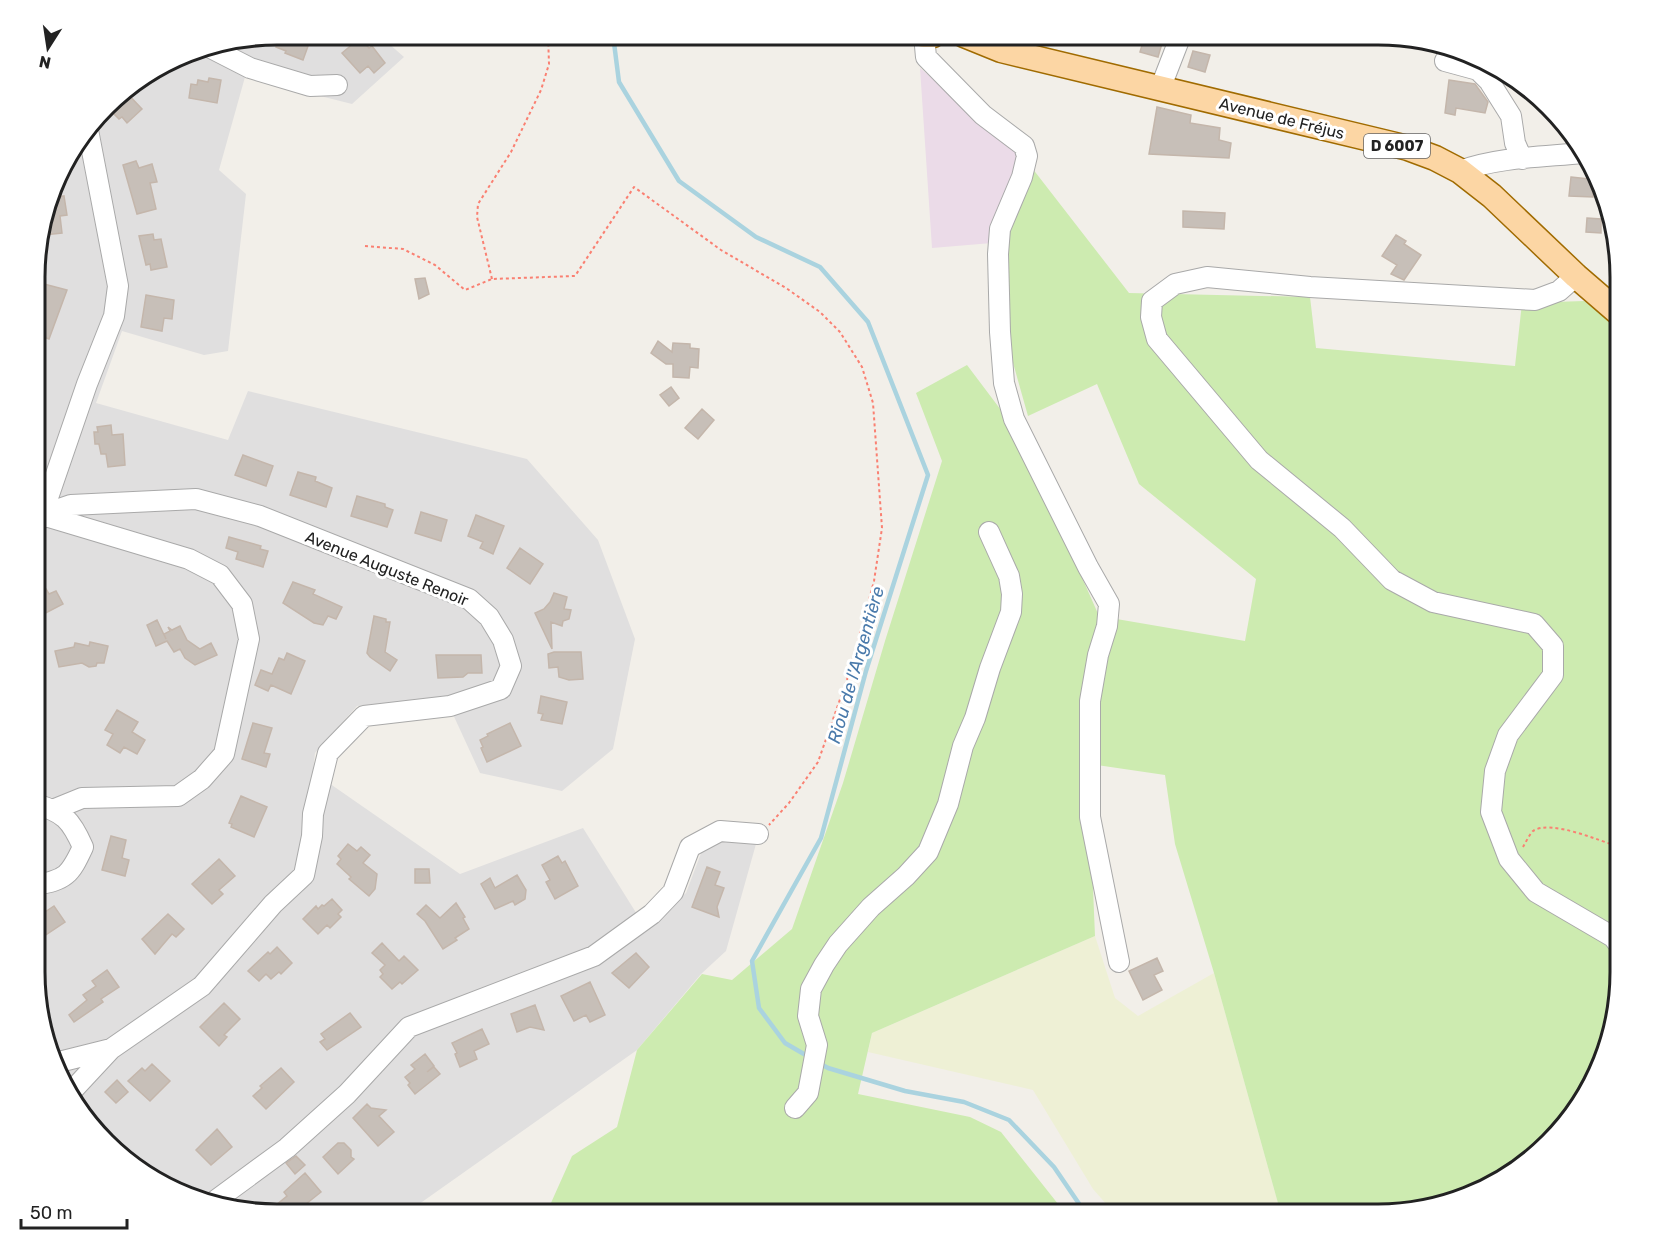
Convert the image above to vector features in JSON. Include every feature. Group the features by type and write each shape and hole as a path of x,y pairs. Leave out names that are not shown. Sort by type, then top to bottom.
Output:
{"main road":[{"name":"Avenue de Fréjus","path":"989,45 1001,50 1408,148 1460,171 1492,196 1610,305"}],"street":[{"path":"925,45 926,57 983,115 1024,146 1027,156 1022,177 1000,229 998,254 1000,332 1004,383 1014,419 1077,547 1109,604 1107,626 1098,655 1090,701 1090,817 1119,962"},
{"path":"1160,88 1177,45"},
{"path":"219,52 250,68 310,86 336,85"},
{"path":"1445,61 1478,70 1489,81 1511,116 1515,142 1522,159"},
{"path":"45,503 114,316 118,286 90,140"},
{"path":"1460,171 1476,165 1575,154"},
{"path":"1576,276 1559,291 1535,300 1310,287 1207,277 1174,284 1152,301 1151,316 1157,339 1259,460 1342,528 1392,580 1433,602 1534,624 1553,646 1552,675 1508,735 1495,771 1491,812 1509,859 1536,892 1610,935"},
{"name":"Avenue Auguste Renoir","path":"45,517 71,505 196,499 260,516 469,599 489,617 503,640 511,666 501,689 491,693 450,706 364,716 328,753 313,814 312,836 304,875 273,904 202,986 111,1048 75,1087"},
{"path":"45,522 189,559 220,575 242,604 249,639 224,754 202,779 178,796 82,798 55,809"},
{"path":"801,1101 817,1046 808,1016 811,989 838,944 871,907 906,876 928,852 948,804 963,746 975,718 990,668 1011,612 1012,594 1009,576 989,532"},
{"path":"45,806 55,809 73,826 83,847 74,867 59,881 45,883"},
{"path":"220,1197 296,1141 347,1094 408,1027 594,956 652,914 673,892 690,847 720,831 758,834"},
{"path":"63,1061 111,1048"}],"path":[{"path":"492,279 477,217 478,204 511,152 541,90 549,64 548,45"},
{"path":"365,246 403,249 435,265 465,290 492,279 575,276 634,187 721,250 786,288 820,312 840,332 862,367 873,403 882,528 874,581 851,668 818,762 789,803 758,834"},
{"path":"1509,859 1524,847 1531,832 1545,826 1558,827 1610,844"}],"shaded area":[{"path":"262,45 390,45 404,57 352,104 245,77 219,170 246,194 228,351 204,355 122,331 96,403 228,440 248,391 527,459 598,540 635,639 613,749 562,791 480,773 445,697 357,706 315,753 313,772 460,874 583,828 645,927 686,893 709,832 756,844 726,951 701,974 637,1050 419,1204 262,1204 232,1200 202,1192 161,1173 124,1146 93,1113 69,1075 57,1047 49,1017 45,987 45,262 49,232 57,202 84,148 124,103 148,84 174,69 202,57 232,49"},
{"path":"920,68 1022,155 992,243 932,248"}],"green space":[{"path":"1022,155 1129,293 1310,297 1316,348 1515,366 1522,303 1584,301 1610,320 1610,987 1606,1017 1598,1047 1586,1075 1562,1113 1531,1146 1494,1173 1453,1192 1423,1200 1393,1204 1278,1204 1214,973 1175,844 1165,775 1090,764 1095,936 872,1033 858,1094 970,1117 1001,1132 1058,1204 550,1204 572,1156 617,1127 637,1050 702,974 732,980 792,929 843,783 942,461 916,393 967,365 1013,426 1099,616 1245,641 1256,579 1139,484 1097,384 1028,416 1006,338 992,243"},
{"path":"1095,936 1115,998 1138,1016 1214,973 1278,1204 1106,1204 1093,1189 1033,1090 868,1052 872,1033"}],"building":[{"path":"277,45 308,45 303,60 276,47"},
{"path":"352,45 366,45 369,48 372,46 385,63 374,73 368,66 360,73 342,53"},
{"path":"1142,45 1162,45 1158,57 1140,52"},
{"path":"1193,51 1210,55 1205,72 1188,67"},
{"path":"209,78 221,80 217,103 189,98 191,84 197,85 198,80 208,82"},
{"path":"1449,80 1475,84 1488,102 1485,113 1456,108 1455,115 1445,113"},
{"path":"131,97 142,109 127,123 122,117 119,119 113,113"},
{"path":"1157,107 1191,115 1190,123 1220,128 1219,140 1231,143 1229,158 1149,154"},
{"path":"136,161 139,168 152,164 157,182 150,183 156,209 137,214 123,165"},
{"path":"1571,177 1588,179 1593,191 1593,197 1569,196"},
{"path":"64,196 67,215 60,216 62,233 49,234 57,202 59,197"},
{"path":"1183,211 1225,213 1224,229 1183,227"},
{"path":"1587,218 1601,219 1601,233 1586,232"},
{"path":"153,234 154,240 161,239 167,267 151,270 150,264 146,265 139,236"},
{"path":"1396,235 1406,241 1404,244 1421,255 1404,280 1391,274 1397,265 1382,256"},
{"path":"425,278 429,294 419,299 415,279"},
{"path":"45,284 67,290 49,339 45,337"},
{"path":"146,295 174,300 172,319 164,318 162,331 141,327"},
{"path":"658,341 672,352 673,343 690,344 690,348 699,349 698,368 690,367 689,378 673,377 673,364 666,364 651,353"},
{"path":"671,387 679,398 669,406 660,395"},
{"path":"702,409 714,420 698,439 685,428"},
{"path":"111,425 112,435 123,434 125,465 108,467 106,454 101,454 99,444 95,444 94,432 98,432 97,427"},
{"path":"243,455 273,466 266,486 235,475"},
{"path":"298,472 316,477 315,481 332,488 326,507 290,495"},
{"path":"357,496 385,504 385,507 393,510 387,527 351,516"},
{"path":"421,512 447,520 441,541 415,533"},
{"path":"476,515 504,526 493,554 480,548 483,542 468,536"},
{"path":"229,537 261,546 260,549 268,551 263,567 236,559 238,552 226,548"},
{"path":"520,548 543,564 530,584 507,568"},
{"path":"293,582 315,590 313,594 342,607 336,619 328,616 323,625 314,623 283,603"},
{"path":"45,590 49,594 56,591 63,604 45,613"},
{"path":"554,593 567,597 564,609 571,610 569,619 563,621 562,626 551,622 552,649 535,613 544,609"},
{"path":"374,616 390,622 385,652 397,660 390,671 367,653"},
{"path":"157,620 166,639 164,634 170,631 168,627 172,630 180,626 187,640 200,649 211,643 217,655 195,665 185,658 180,649 174,652 167,641 156,646 147,625"},
{"path":"90,642 108,646 104,663 97,663 96,666 89,667 82,663 59,667 55,651 74,647 75,643 89,646"},
{"path":"581,652 583,679 569,680 559,677 558,667 549,668 548,654"},
{"path":"287,653 305,661 291,694 271,685 268,691 255,685 261,670 272,674 279,658 284,660"},
{"path":"436,655 481,655 482,673 468,673 463,677 438,678"},
{"path":"541,696 567,702 562,724 541,720 543,714 538,713"},
{"path":"117,710 138,722 132,732 145,740 137,754 124,747 120,753 107,745 113,734 105,730"},
{"path":"253,723 272,728 264,753 270,754 266,767 242,759"},
{"path":"510,723 521,746 487,762 480,740"},
{"path":"241,796 267,807 254,837 231,827 232,824 229,823"},
{"path":"111,836 126,840 122,858 129,860 125,876 102,870"},
{"path":"348,844 357,851 361,847 370,855 363,863 377,874 375,889 369,896 349,879 351,877 337,864 341,859 338,856"},
{"path":"558,856 562,863 565,861 578,886 555,899 546,882 550,880 542,865"},
{"path":"219,859 235,876 219,890 223,894 212,904 192,884"},
{"path":"707,867 720,872 715,885 724,888 717,907 719,917 692,907"},
{"path":"415,869 429,869 430,883 415,883"},
{"path":"517,875 526,890 525,899 515,905 513,901 495,909 481,884 490,878 495,888"},
{"path":"332,899 342,910 338,914 341,917 330,928 327,925 318,934 303,919 316,906 318,909"},
{"path":"456,903 469,929 443,949 425,921 417,914 426,905 440,918"},
{"path":"54,906 65,922 45,935 45,912"},
{"path":"168,914 184,929 176,937 172,934 155,954 142,939"},
{"path":"382,943 399,961 404,956 418,970 402,984 400,982 392,989 380,977 383,974 380,970 385,965 372,953"},
{"path":"277,947 292,963 281,974 279,972 271,979 266,974 259,981 248,971 268,952 270,954"},
{"path":"636,953 649,967 629,988 612,973"},
{"path":"1157,958 1163,971 1154,975 1162,990 1143,1000 1129,971"},
{"path":"107,970 119,987 101,999 103,1002 74,1022 69,1015 87,1000 83,995 96,986 92,981"},
{"path":"590,982 605,1015 590,1022 586,1015 574,1021 561,996"},
{"path":"224,1003 240,1019 224,1035 227,1037 219,1046 200,1027"},
{"path":"535,1005 544,1030 530,1027 517,1032 511,1014"},
{"path":"350,1013 361,1027 327,1050 320,1042 325,1039 321,1034"},
{"path":"482,1029 489,1044 474,1051 477,1059 460,1067 452,1043"},
{"path":"425,1054 434,1066 427,1072 434,1067 440,1074 415,1094 405,1077 415,1069 411,1065"},
{"path":"152,1064 170,1081 150,1101 128,1081 142,1068 145,1071"},
{"path":"281,1068 294,1082 266,1109 253,1096 262,1088 260,1086"},
{"path":"117,1080 128,1092 116,1103 105,1092"},
{"path":"367,1104 371,1108 386,1110 379,1116 394,1132 378,1146 353,1118"},
{"path":"217,1129 232,1147 211,1165 196,1150"},
{"path":"338,1143 344,1143 351,1150 351,1157 354,1159 338,1174 323,1157"},
{"path":"296,1156 305,1165 295,1174 286,1163"},
{"path":"305,1173 321,1192 306,1204 277,1204 287,1196 284,1192"}],"waterway":[{"name":"Riou de l'Argentière","path":"614,45 619,82 679,181 756,237 820,267 868,322 928,475 866,671 821,838 752,961 759,1008 785,1043 809,1057"},
{"name":"Riou de l'Argentière","path":"819,1063 828,1068 905,1091 964,1102 1009,1120 1054,1167 1079,1204"}]}
